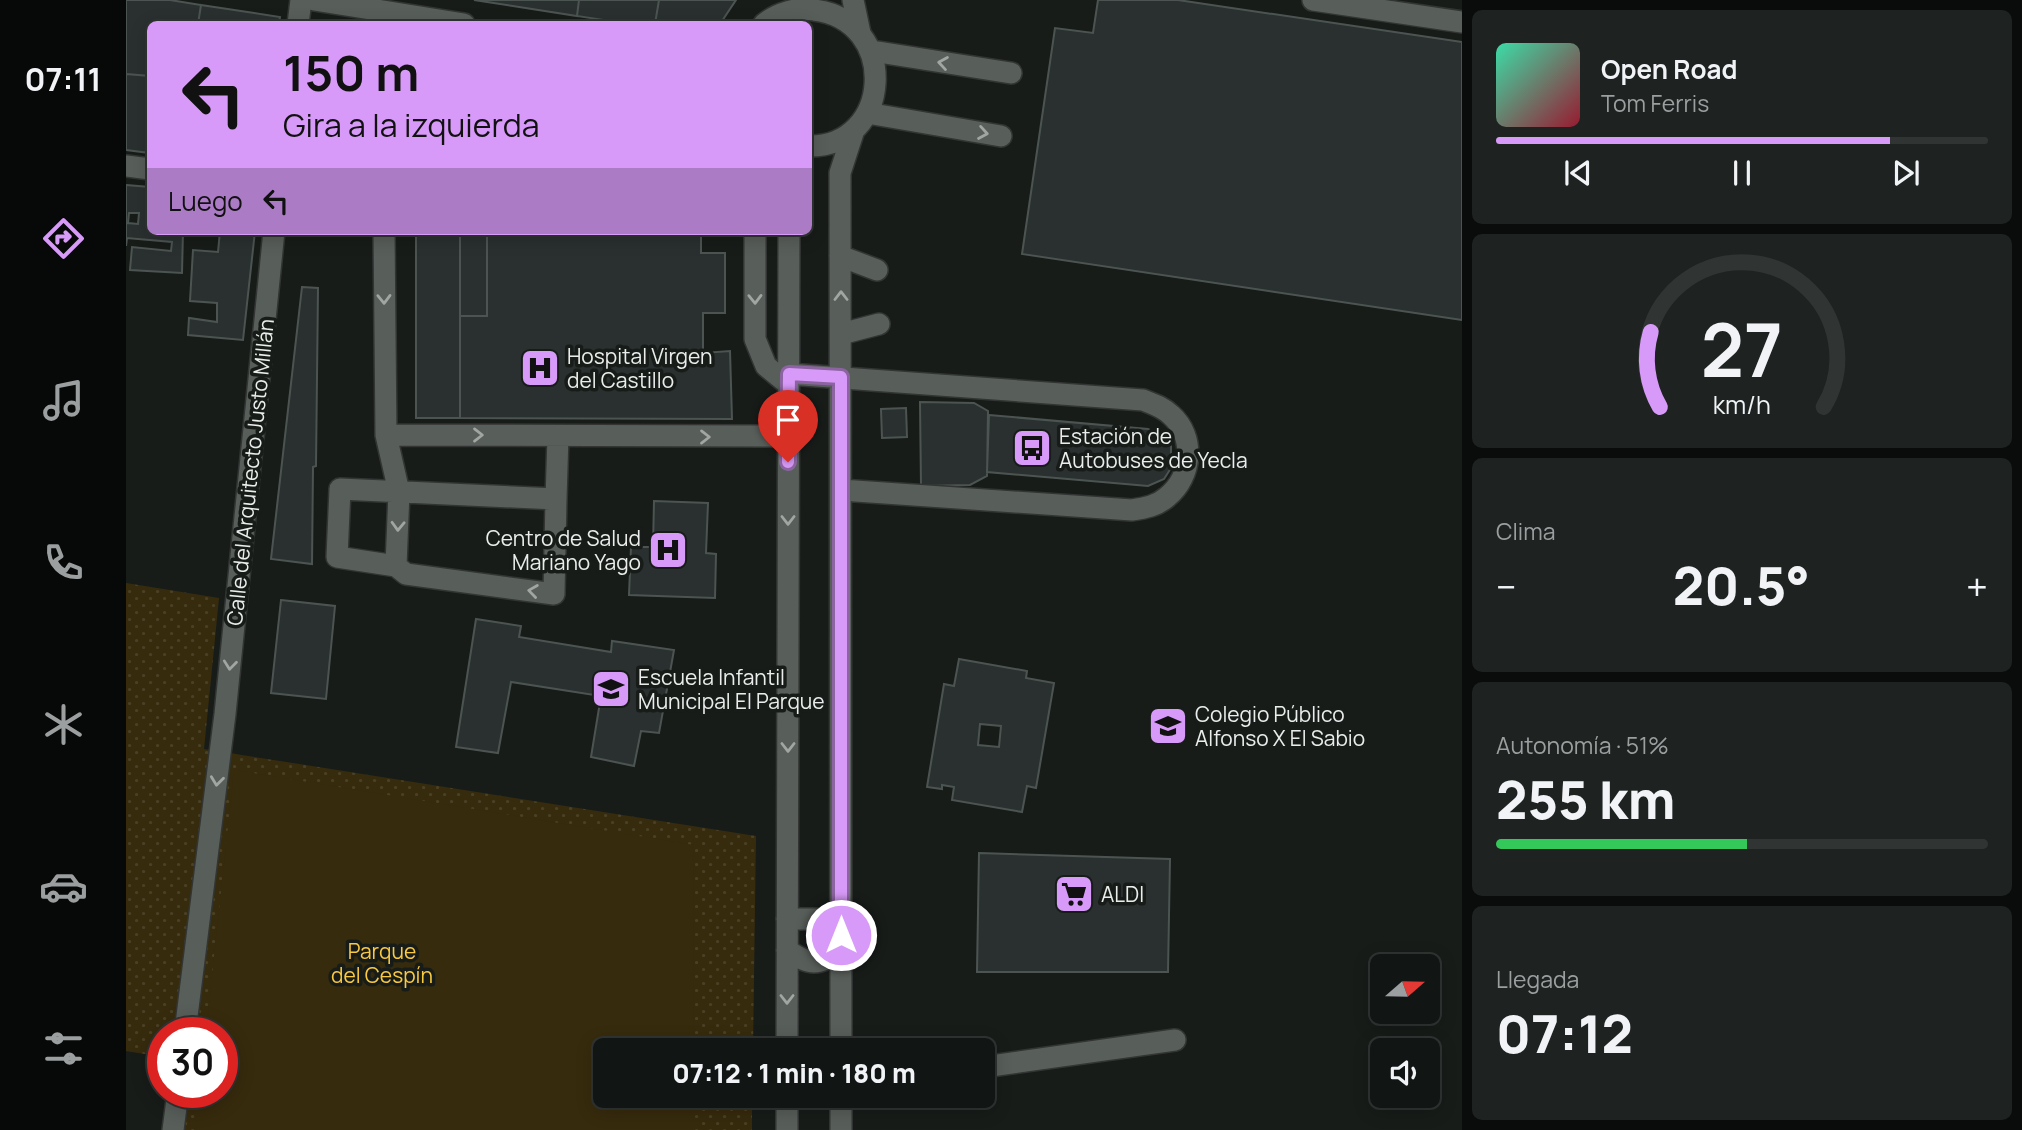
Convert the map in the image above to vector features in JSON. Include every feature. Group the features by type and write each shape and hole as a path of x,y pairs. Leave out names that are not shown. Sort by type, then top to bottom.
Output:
{"street":[{"path":"298,21 301,0"},
{"path":"314,0 445,21"},
{"path":"853,0 860,33"},
{"path":"1313,0 1462,22"},
{"path":"768,21 791,6 826,11 845,19 860,33 872,51 877,72 875,93 867,113 853,130 836,141 812,146"},
{"path":"872,51 1011,74"},
{"path":"867,113 1001,136"},
{"path":"841,1038 840,173 853,130"},
{"path":"126,166 147,169"},
{"name":"Calle del Arquitecto Justo Millán","path":"188,1017 225,713 274,235"},
{"path":"384,235 386,435 399,492 396,566"},
{"path":"755,235 755,339 766,366 789,379 841,377 1143,400 1159,406 1174,417 1183,432 1188,449 1187,468 1179,485 1167,498 1150,507 1132,510 841,490"},
{"path":"787,1038 789,235"},
{"path":"841,256 877,270"},
{"path":"841,334 879,324"},
{"path":"386,435 788,436"},
{"path":"556,499 340,489 337,558 396,566 406,574 554,594 558,436"},
{"path":"787,919 841,919"},
{"path":"788,950 803,961 817,962 828,959 841,950"},
{"path":"995,1065 1175,1040"},
{"path":"173,1130 176,1108"},
{"path":"787,1108 787,1130"},
{"path":"841,1108 841,1130"}],"green space":[{"name":"Parque del Cespín","path":"126,583 219,598 204,749 756,836 753,1038 593,1038 593,1108 752,1108 752,1130 179,1130 181,1108 238,1108 238,1017 147,1017 147,1054 126,1051"},
{"name":"Parque del Cespín","path":"234,770 694,845 693,1038 593,1038 593,1108 693,1108 693,1130 196,1130 198,1108 238,1108 238,1017 208,1017"}],"building":[{"path":"126,0 170,0 201,5 198,21 147,21 147,76 126,74"},
{"path":"474,0 579,0 577,16"},
{"path":"579,0 659,0 656,21 610,21 577,16"},
{"path":"659,0 736,0 722,21 656,21"},
{"path":"1098,0 1178,0 1462,42 1462,320 1022,254 1055,28 1093,33"},
{"path":"201,5 280,17 279,21 198,21"},
{"path":"126,74 147,76 147,153 126,150"},
{"path":"126,185 147,187 147,235 183,235 182,273 130,270 132,247 171,251 172,242 127,238 126,246","holes":["129,213 139,213 138,224 128,223"]},
{"path":"220,235 255,235 243,340 188,335 189,318 217,322 217,303 190,301 193,250 218,252"},
{"path":"416,235 460,235 460,418 416,418"},
{"path":"460,235 487,235 487,316 460,316"},
{"path":"487,235 701,235 701,253 725,253 725,313 703,313 703,353 730,351 732,419 460,418 460,316 487,316"},
{"path":"302,287 318,288 312,564 271,559"},
{"path":"920,402 974,403 988,411 987,476 970,485 921,486"},
{"path":"906,408 907,437 882,438 881,409"},
{"path":"989,415 1148,429 1163,436 1171,446 1171,468 1164,479 1148,486 987,472"},
{"name":"Centro de Salud Mariano Yago","path":"654,501 708,503 706,553 716,554 715,598 629,595 631,547 653,547"},
{"path":"281,600 335,606 326,699 271,693"},
{"name":"Escuela Infantil Municipal El Parque","path":"476,619 521,626 519,637 611,652 612,641 674,650 659,733 641,731 634,766 591,757 601,696 511,682 498,753 456,747"},
{"path":"959,659 1027,671 1026,678 1054,683 1036,788 1027,786 1022,812 952,800 954,787 927,787 944,684 954,686","holes":["980,724 1001,726 999,747 978,745"]},
{"name":"ALDI","path":"979,853 1170,859 1168,972 977,972"}],"place":[{"name":"Hospital Virgen del Castillo","path":"540,368"},
{"name":"Estación de Autobuses de Yecla","path":"1032,448"},
{"name":"Centro de Salud Mariano Yago","path":"668,550"},
{"name":"Escuela Infantil Municipal El Parque","path":"611,689"},
{"name":"Colegio Público Alfonso X El Sabio","path":"1168,726"},
{"name":"ALDI","path":"1074,894"}],"route":[{"path":"788,462 789,374 841,377 841,935"}]}
